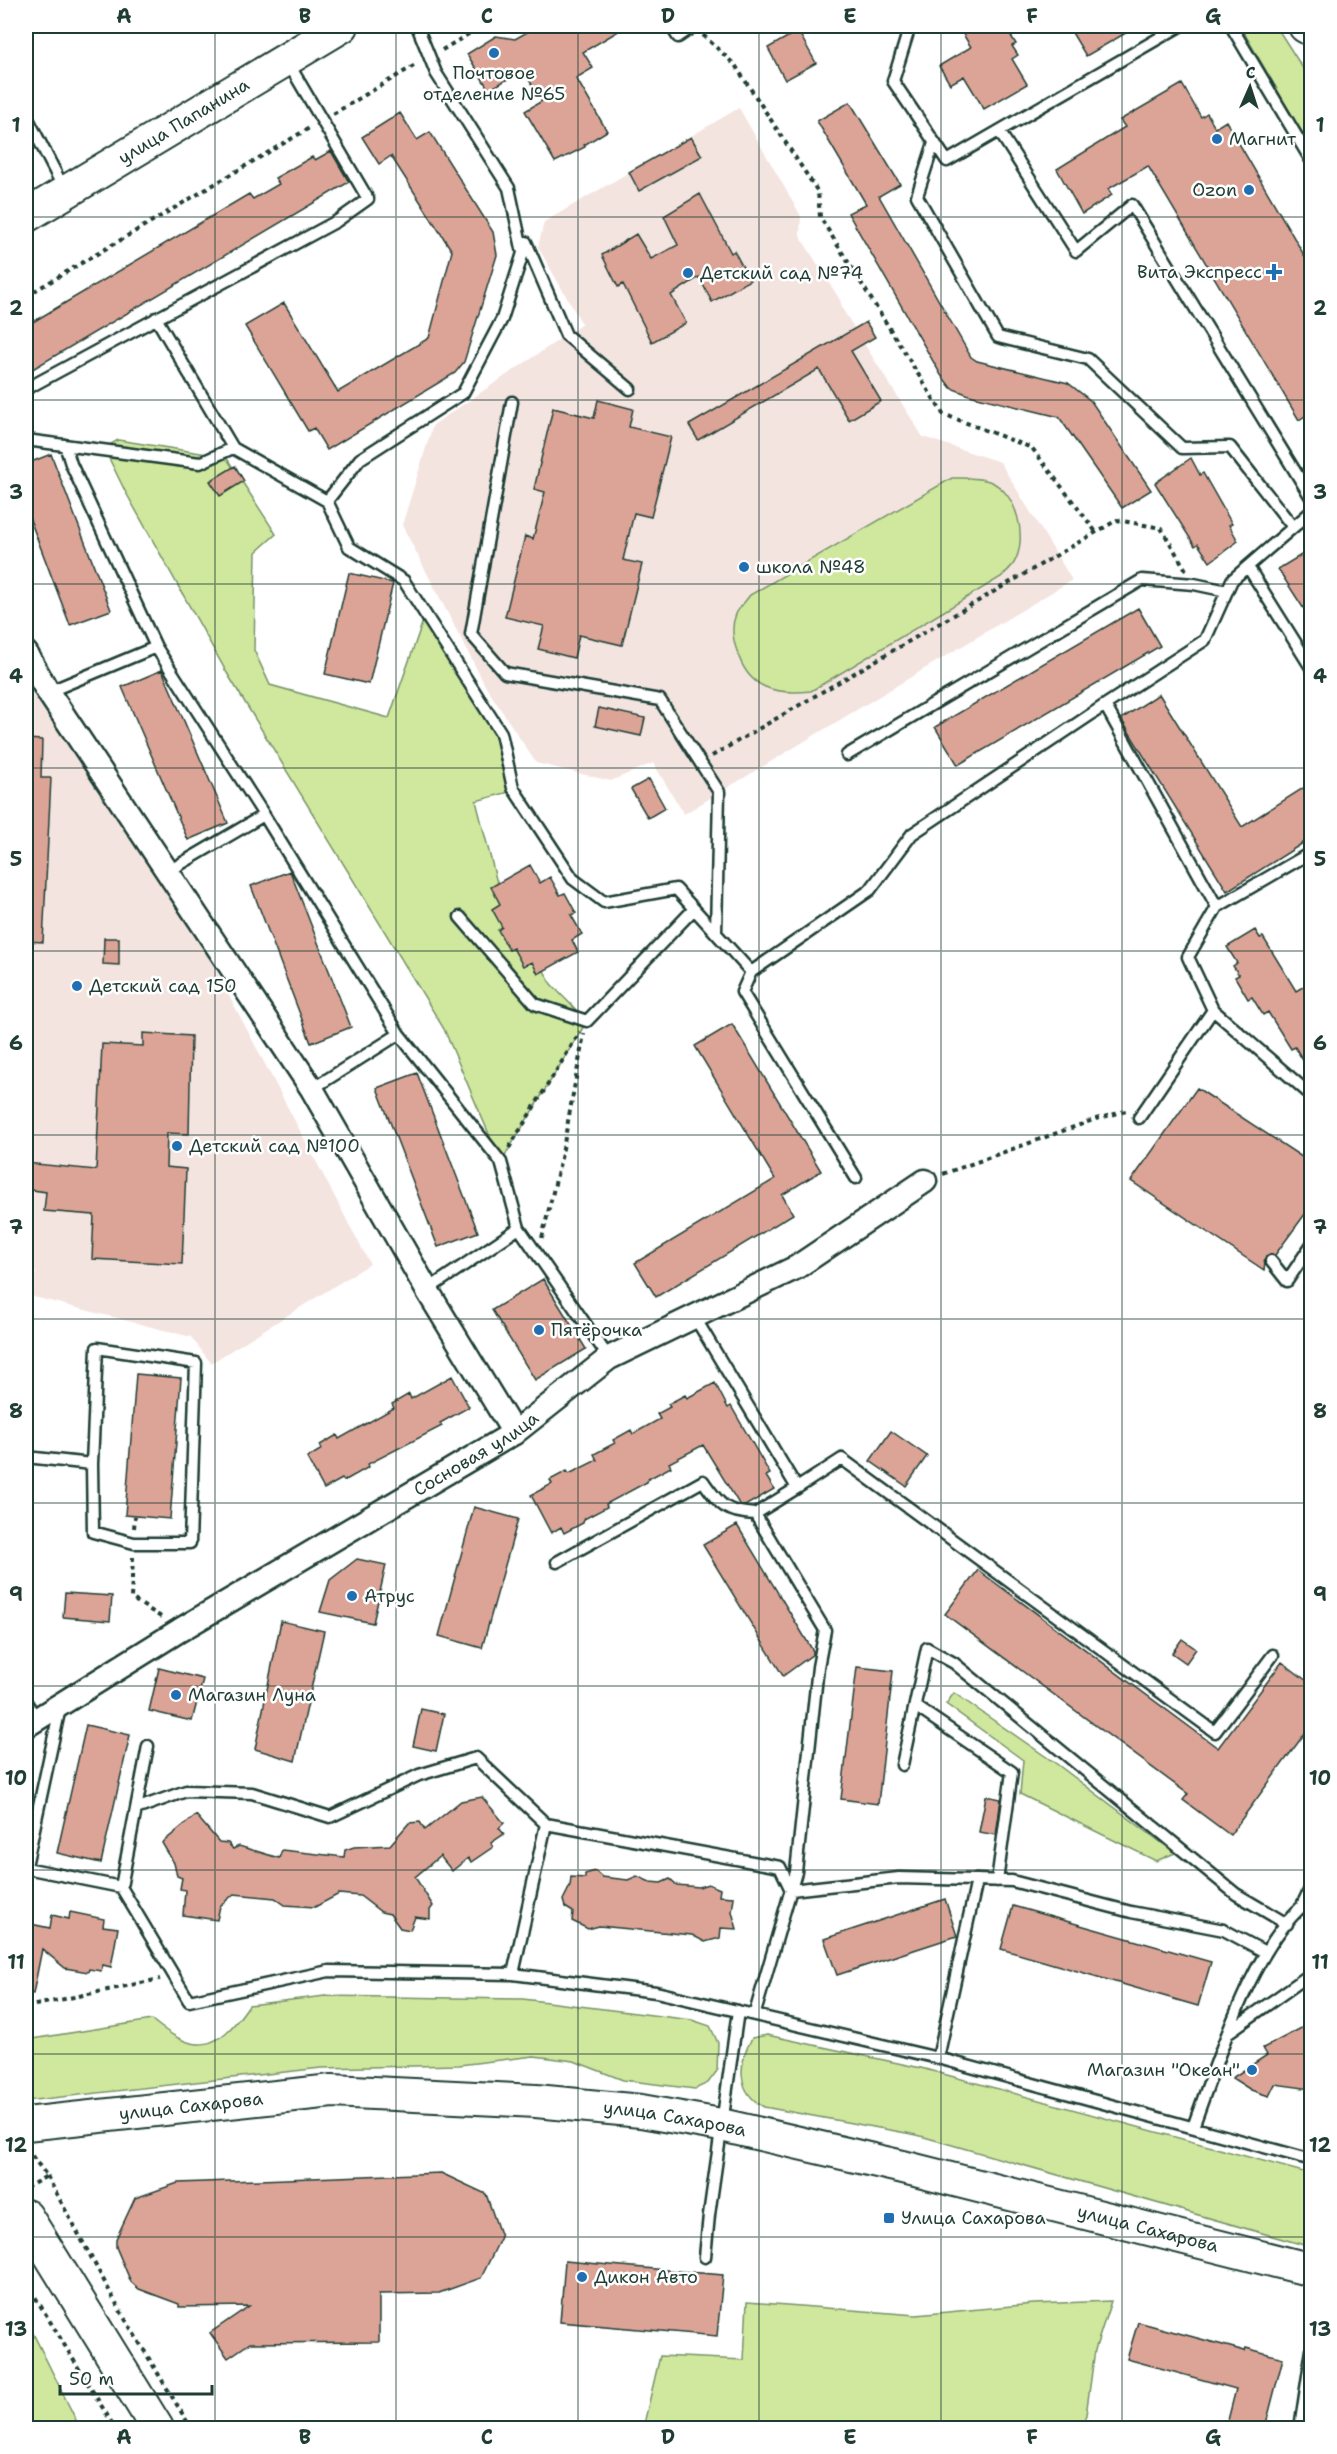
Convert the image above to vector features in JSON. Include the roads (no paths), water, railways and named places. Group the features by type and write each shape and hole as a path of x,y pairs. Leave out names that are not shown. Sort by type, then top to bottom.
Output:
{"street":[{"name":"улица Папанина","path":"26,216 342,26"},
{"path":"1305,26 1311,30"},
{"path":"26,653 48,692 312,1089 427,1290 514,1433"},
{"name":"Сосновая улица","path":"30,1716 60,1705 180,1630 514,1433 609,1358 797,1268 925,1181"},
{"name":"улица Сахарова","path":"26,2124 332,2091 536,2101 641,2111 722,2125 903,2167 1311,2270"},
{"path":"26,2216 158,2428"}],"lane":[{"path":"327,501 360,459 463,393 502,319 524,253 509,188 436,73 417,26"},
{"path":"671,26 678,37 694,26"},
{"path":"910,26 893,81 947,161 1180,26"},
{"path":"1231,26 1311,162"},
{"path":"26,389 337,221 368,199 286,59"},
{"path":"26,115 66,192"},
{"path":"999,131 1076,251 1132,205 1311,499"},
{"path":"934,143 917,196 998,337 1088,358 1182,448 1230,447 1293,527"},
{"path":"515,216 566,334 630,390"},
{"path":"156,318 233,448 327,501 349,547 404,581 501,733 513,788 573,879 604,902 676,889 751,972"},
{"path":"512,402 471,634 505,673 660,700 719,792 716,933"},
{"path":"26,440 200,463 233,448"},
{"path":"65,444 71,464 156,647 264,814 399,1034 501,1162 519,1228 609,1358"},
{"path":"856,1178 742,992 751,972 870,890 912,834 1205,640 1232,580 1311,511"},
{"path":"1248,567 1311,669"},
{"path":"847,755 1142,580 1194,584 1227,591"},
{"path":"48,692 156,647"},
{"path":"1105,705 1217,907"},
{"path":"167,872 264,814"},
{"path":"1311,852 1217,907 1188,957 1213,1010 1311,1096"},
{"path":"460,917 535,1004 587,1021 694,909"},
{"path":"1139,1118 1213,1010"},
{"path":"312,1089 399,1034"},
{"path":"427,1290 519,1228"},
{"path":"1271,1261 1287,1281 1307,1261 1311,1244"},
{"path":"694,1316 797,1488"},
{"path":"98,1347 196,1364 190,1543 134,1543 93,1532 92,1464 98,1347"},
{"path":"26,1457 92,1464"},
{"path":"556,1562 704,1482 721,1506 734,1513 755,1514 842,1459 1215,1732 1273,1655"},
{"path":"755,1514 825,1630 818,1667 796,1872 755,2013"},
{"path":"902,1765 927,1648 954,1663 1236,1894 1287,1924"},
{"path":"60,1705 26,1867 121,1887"},
{"path":"915,1706 1012,1772 997,1881"},
{"path":"148,1746 121,1887 189,2001 328,1971 513,1974 656,1992 755,2013 938,2058 1311,2160"},
{"path":"136,1809 186,1791 252,1793 330,1817 419,1775 476,1758 546,1824 780,1867 791,1890"},
{"path":"513,1974 546,1824"},
{"path":"791,1890 899,1878 1012,1881 1131,1912 1224,1930 1265,1952"},
{"path":"938,2058 977,1880"},
{"path":"1193,2127 1229,2032 1265,1952 1301,1906 1311,1885"},
{"path":"1301,1906 1311,1898"},
{"path":"1229,2032 1311,1973"},
{"path":"705,2257 738,2011"},
{"path":"1300,2428 1311,2349"}],"place":[{"name":"Почтовое отделение №65","path":"494,53"},
{"name":"Магнит","path":"1217,139"},
{"name":"Ozon","path":"1249,190"},
{"name":"Вита Экспресс","path":"1274,272"},
{"name":"Детский сад №74","path":"688,273"},
{"name":"школа №48","path":"744,567"},
{"name":"Детский сад 150","path":"77,986"},
{"name":"Детский сад №100","path":"177,1146"},
{"name":"Пятёрочка","path":"539,1330"},
{"name":"Атрус","path":"352,1596"},
{"name":"Магазин Луна","path":"176,1695"},
{"name":"Магазин \"Океан\"","path":"1252,2070"},
{"name":"Улица Сахарова","path":"889,2218"},
{"name":"Дикон Авто","path":"582,2277"}]}
